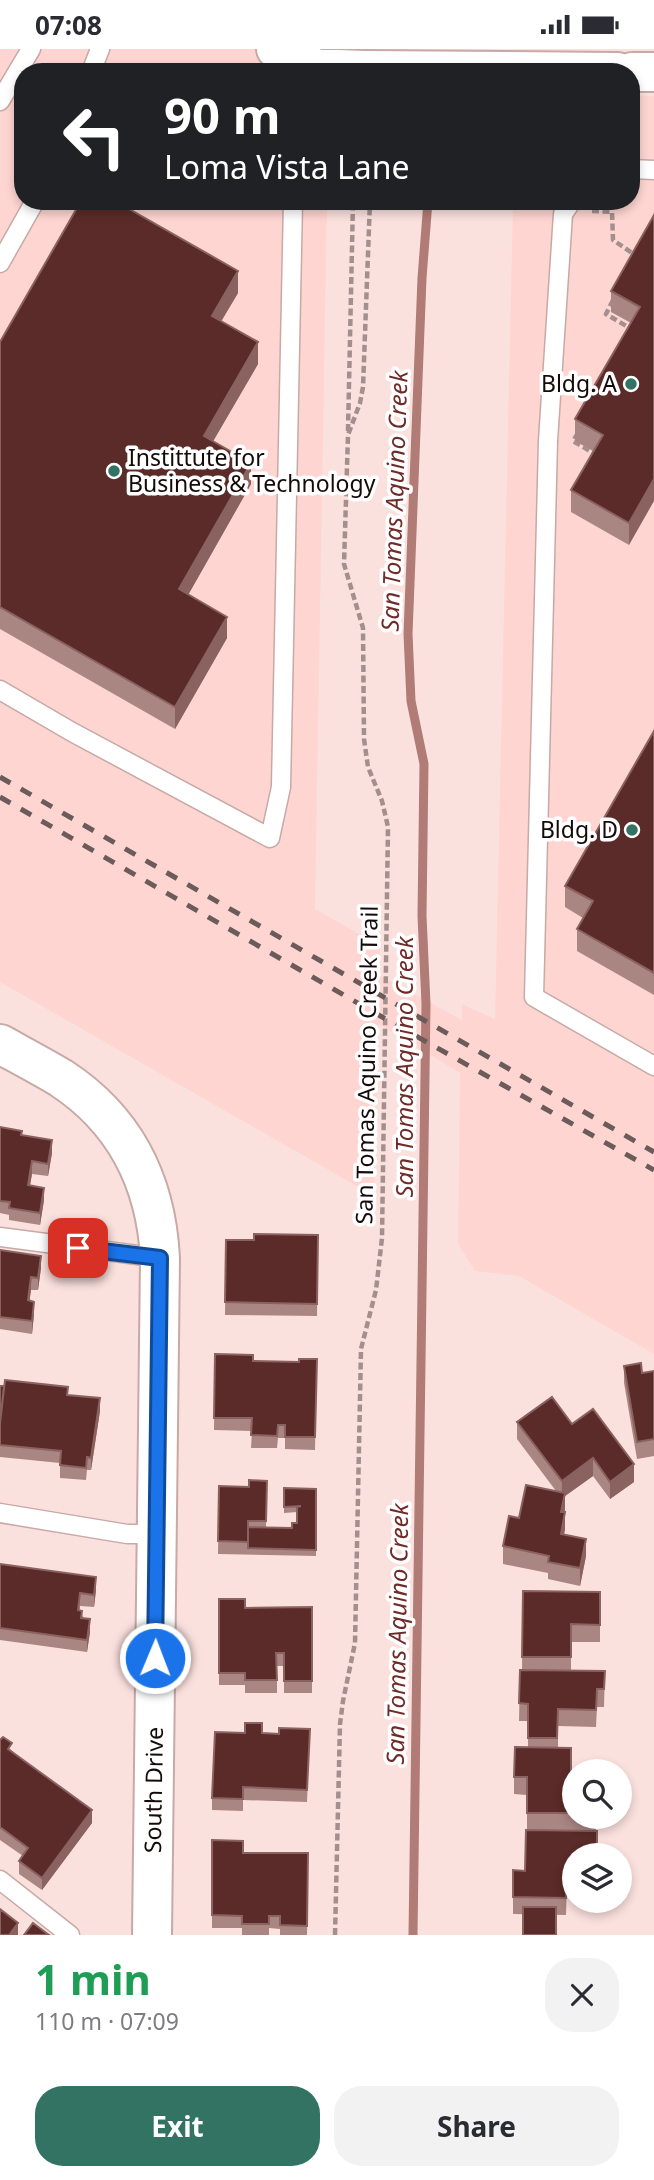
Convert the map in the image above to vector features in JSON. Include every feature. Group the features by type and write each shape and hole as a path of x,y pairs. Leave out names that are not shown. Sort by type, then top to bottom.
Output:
{"street":[{"path":"274,49 304,63"},
{"path":"393,63 430,49"},
{"name":"South Drive","path":"0,1044 62,1079 98,1109 127,1143 146,1182 158,1223 160,1258 152,1935"}],"lane":[{"path":"0,101 14,78"},
{"path":"0,263 30,210"},
{"path":"0,690 72,732 270,838 281,787 293,210"},
{"path":"570,210 563,214 548,441 534,997 654,1066"},
{"path":"0,1237 160,1258"},
{"path":"0,1513 127,1534 157,1534"},
{"path":"0,1880 70,1935"}],"path":[{"path":"348,435 353,210"},
{"name":"San Tomas Aquino Creek Trail","path":"335,1935 340,1724 355,1643 361,1349 381,1265 388,827 382,801 368,767 364,739 363,628 344,564 348,435 363,387 370,210"},
{"path":"601,210 612,212 613,240 636,255 630,267"},
{"path":"618,291 603,313 633,330 627,341"},
{"path":"579,430 573,441 595,454 589,465"}],"shaded area":[{"path":"0,49 330,49 329,63 14,63 14,210 327,210 315,909 380,946 379,975 462,1020 462,1004 495,1019 513,210 640,210 640,95 654,96 654,1354 519,1276 475,1271 458,1244 460,1073 379,1024 374,1196 0,982"}],"building":[{"name":"Instittute for Business & Technology","path":"76,210 131,210 238,271 212,316 258,342 204,436 251,463 179,589 227,617 175,707 0,607 0,342"},
{"name":"Bldg. A","path":"654,215 654,479 629,523 571,490 603,435 575,419 640,307 611,291"},
{"name":"Bldg. D","path":"654,731 654,973 577,929 593,901 565,886"},
{"path":"0,1127 22,1131 21,1135 52,1140 48,1164 32,1161 28,1185 44,1188 40,1213 9,1208 10,1202 0,1201"},
{"path":"254,1234 318,1235 317,1304 225,1302 226,1240 254,1240"},
{"path":"0,1250 41,1256 38,1278 31,1277 28,1300 34,1302 32,1321 0,1317"},
{"path":"215,1354 253,1355 253,1361 299,1362 299,1359 317,1359 315,1437 285,1437 285,1425 278,1425 277,1436 251,1435 252,1418 214,1418"},
{"path":"641,1363 642,1373 654,1371 654,1439 637,1442 624,1366"},
{"path":"5,1380 68,1387 67,1395 100,1398 91,1458 87,1457 86,1468 60,1465 61,1451 0,1445"},
{"path":"0,1386 4,1386 0,1424"},
{"path":"552,1397 572,1424 593,1409 634,1464 610,1482 593,1458 562,1481 517,1422"},
{"path":"249,1480 267,1481 266,1521 248,1521 248,1542 218,1541 219,1486 249,1487"},
{"path":"526,1485 565,1493 561,1512 565,1512 561,1534 586,1539 580,1568 548,1562 549,1556 503,1546 509,1516 519,1518"},
{"path":"284,1488 316,1489 316,1550 248,1548 248,1527 292,1528 292,1523 297,1523 297,1507 301,1506 284,1507"},
{"path":"0,1564 96,1577 94,1595 80,1593 78,1610 82,1611 81,1618 90,1619 87,1640 0,1628"},
{"path":"523,1591 600,1592 600,1625 571,1624 571,1657 522,1657"},
{"path":"219,1599 245,1599 245,1608 312,1607 312,1681 284,1681 284,1653 276,1653 277,1680 245,1680 245,1673 219,1673"},
{"path":"520,1670 605,1671 604,1689 597,1689 596,1710 558,1709 557,1738 528,1738 528,1704 519,1703"},
{"path":"245,1723 262,1723 262,1733 279,1734 279,1728 310,1729 307,1790 243,1787 243,1799 212,1798 215,1732 245,1733"},
{"path":"3,1737 12,1743 8,1749 92,1810 42,1878 19,1861 28,1848 0,1827 0,1740"},
{"path":"515,1747 571,1748 571,1759 562,1759 562,1813 527,1813 527,1777 514,1777"},
{"path":"526,1830 597,1831 597,1843 562,1843 562,1898 513,1897 513,1870 525,1871"},
{"path":"212,1840 243,1841 243,1853 308,1853 307,1926 280,1925 280,1916 269,1916 269,1924 242,1924 242,1916 212,1915"},
{"path":"523,1907 556,1907 556,1935 523,1935"},
{"path":"0,1909 18,1923 9,1935 0,1935"},
{"path":"33,1923 49,1935 24,1935"}],"waterway":[{"name":"San Tomas Aquino Creek","path":"413,1935 426,1004 422,916 424,764 411,701 408,634 422,278 427,210"}],"railway":[{"path":"0,777 654,1152"},
{"path":"0,797 654,1170"}],"place":[{"name":"Bldg. A","path":"631,384"},
{"name":"Instittute for Business & Technology","path":"114,471"},
{"name":"Bldg. D","path":"632,830"}],"route":[{"path":"78,1248 160,1258 155,1658"}]}
